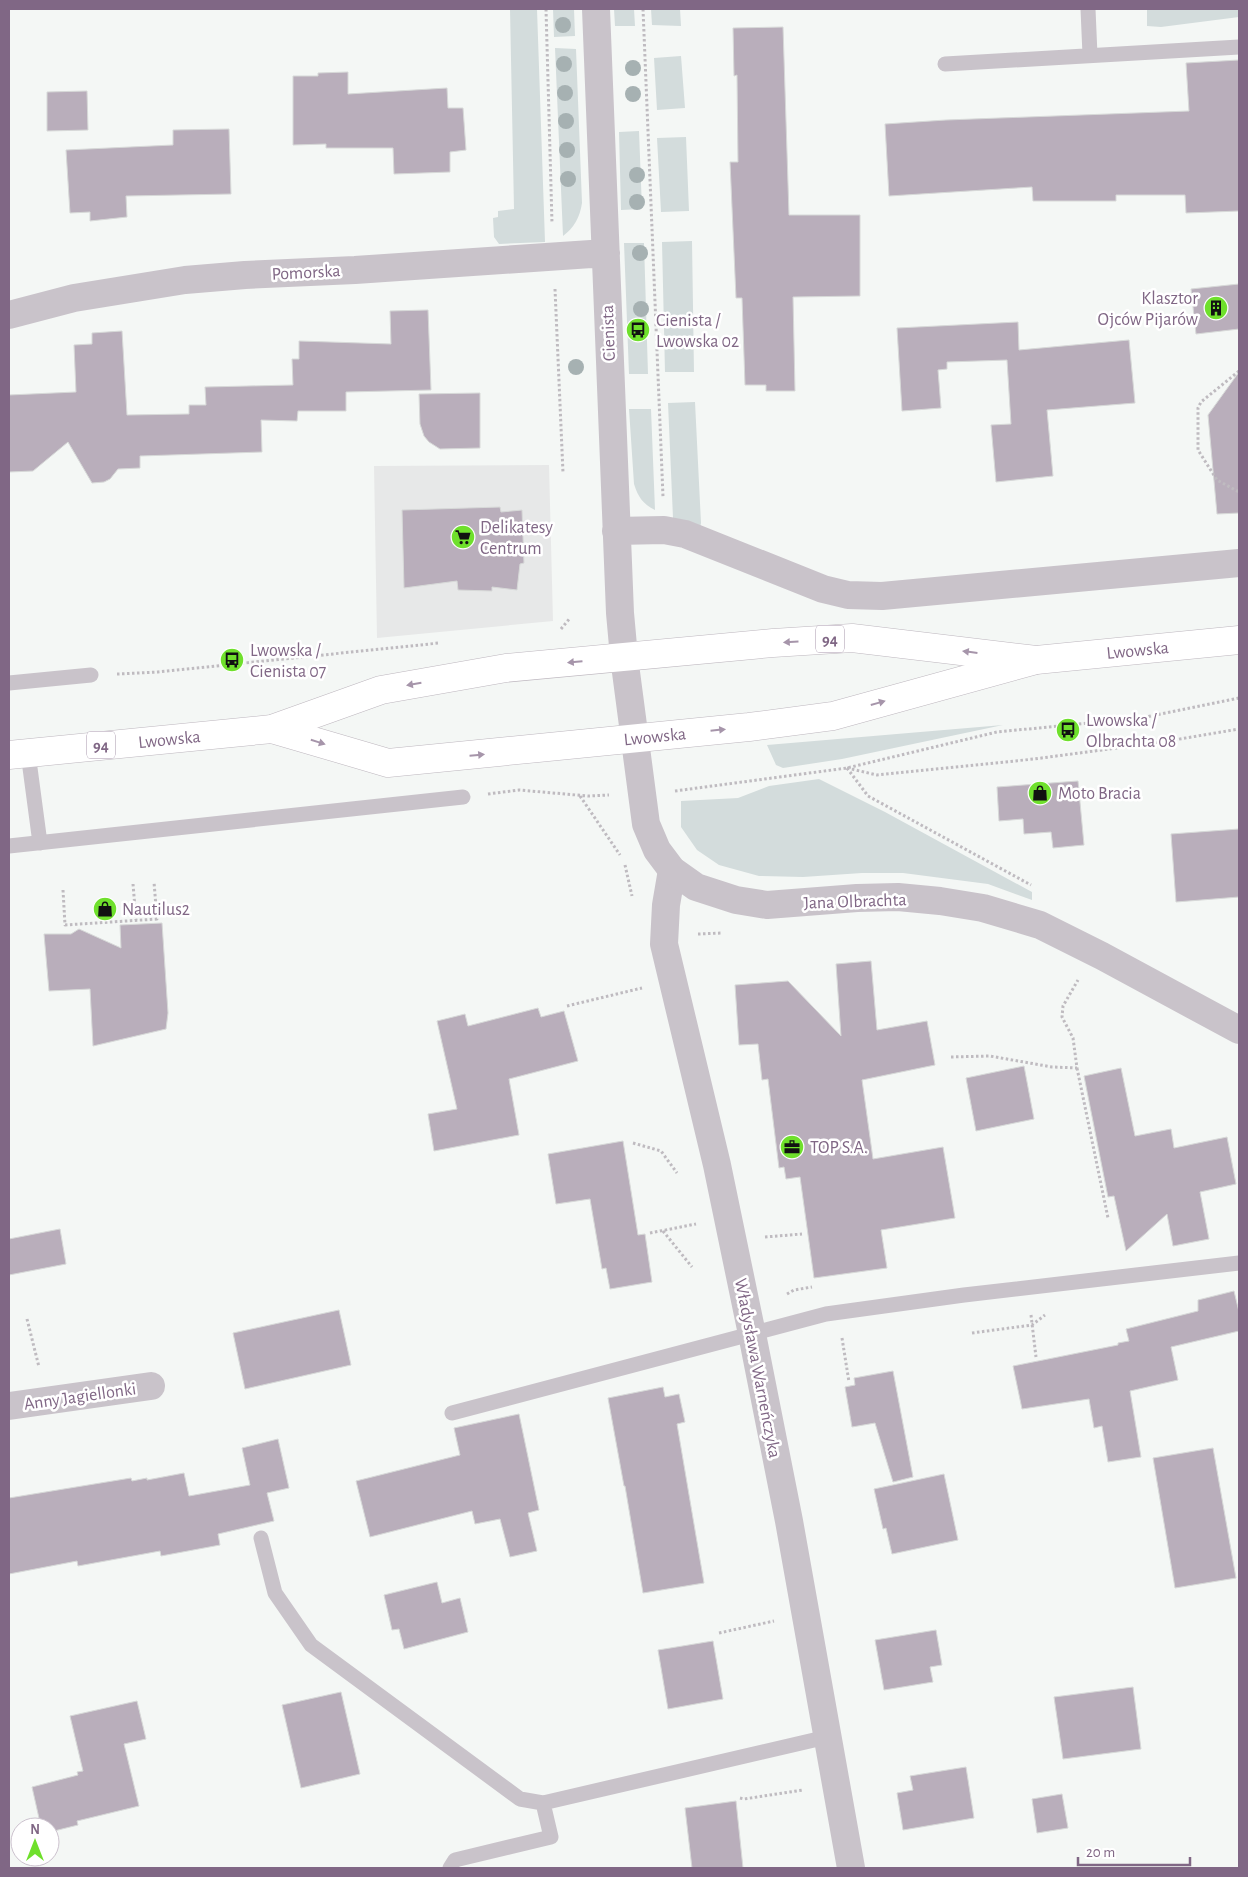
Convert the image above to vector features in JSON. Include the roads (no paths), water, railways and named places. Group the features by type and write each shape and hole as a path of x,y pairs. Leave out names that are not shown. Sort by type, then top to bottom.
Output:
{"main road":[{"name":"Lwowska","path":"18,754 272,728 381,690 506,668 773,643 852,638 1036,660"},
{"name":"Lwowska","path":"272,728 388,763 749,727 833,716 1036,660 1239,640"}],"street":[{"name":"Cienista","path":"596,9 616,531 621,636 624,657"},
{"name":"Pomorska","path":"9,315 74,298 185,280 245,274 355,270 606,253"},
{"path":"616,531 664,530 685,534 823,589 848,595 882,596 1239,563"},
{"name":"Jana Olbrachta","path":"624,657 646,824 657,850 672,870 696,887 736,900 767,905 857,898 898,897 940,901 994,912 1040,925 1102,956 1239,1030"},
{"name":"Władysława Warneńczyka","path":"672,870 666,905 664,944 717,1165 752,1334 789,1521 851,1868"},
{"name":"Anny Jagiellonki","path":"9,1406 151,1386"}],"lane":[{"path":"1088,9 1090,55"},
{"path":"945,64 1239,47"},
{"path":"9,683 91,675"},
{"path":"18,754 40,843"},
{"path":"9,846 463,798"},
{"path":"452,1413 838,1312 1239,1263"},
{"path":"261,1538 275,1593 311,1645 520,1799 543,1803 827,1737"},
{"path":"450,1868 455,1860 551,1837 543,1803"}],"place":[{"name":"Klasztor Ojców Pijarów","path":"1216,308"},
{"name":"Cienista / Lwowska 02","path":"638,330"},
{"name":"Delikatesy Centrum","path":"463,537"},
{"name":"Lwowska / Cienista 07","path":"232,660"},
{"name":"Lwowska / Olbrachta 08","path":"1068,730"},
{"name":"Moto Bracia","path":"1040,793"},
{"name":"Nautilus2","path":"105,909"},
{"name":"TOP S.A.","path":"792,1147"}]}
